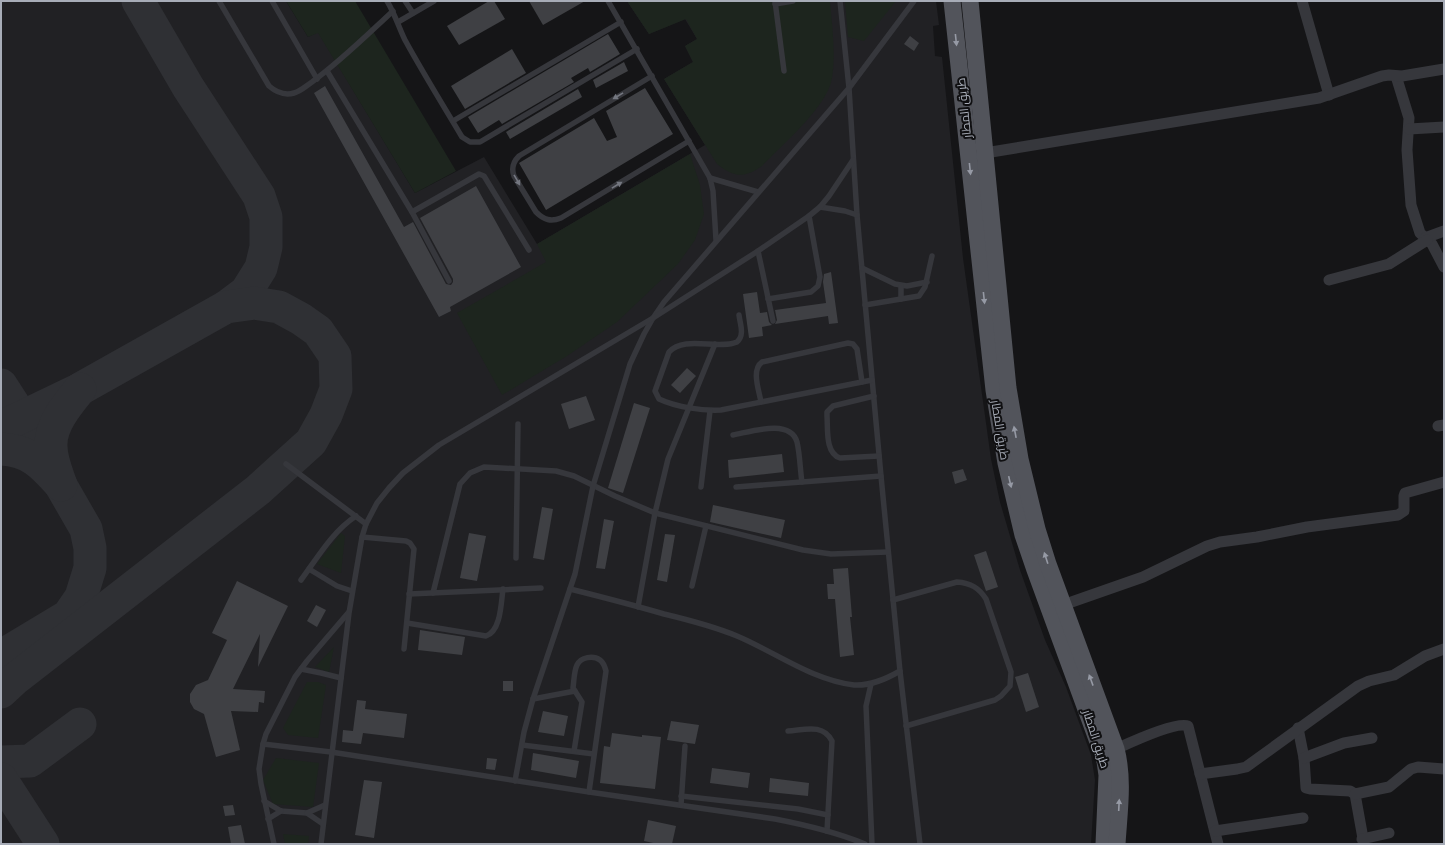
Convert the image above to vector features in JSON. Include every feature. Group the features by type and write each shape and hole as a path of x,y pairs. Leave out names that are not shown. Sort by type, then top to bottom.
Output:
{"main road":[{"name":"طريق المطار","path":"952,1 994,390 1006,463 1023,535 1035,570 1096,716 1116,749 1121,774 1117,844"},
{"name":"طريق المطار","path":"970,1 1008,388 1013,424 1035,522 1063,605 1096,716 1107,774 1104,844"}],"street":[{"path":"1302,1 1329,95"},
{"path":"985,153 1329,95 1382,76 1402,76 1444,69"},
{"path":"1396,76 1409,118 1407,150 1411,205 1420,233 1436,250 1444,267"},
{"path":"1409,129 1444,127"},
{"path":"1329,280 1389,264 1426,239 1444,232"},
{"path":"1063,605 1143,577 1207,546 1220,542 1257,537 1307,527 1398,515 1404,511 1405,493 1444,482"},
{"path":"1200,774 1237,769 1246,766 1358,686 1369,681 1394,675 1425,656 1444,649"},
{"path":"1116,749 1161,730 1186,725 1189,728 1218,844"},
{"path":"1298,728 1304,758 1306,786 1308,789 1350,791 1355,794 1389,787 1410,769 1418,767 1444,769"},
{"path":"1304,758 1344,744 1372,738"},
{"path":"1355,794 1363,841 1389,833"},
{"path":"1215,831 1303,818"}],"lane":[{"path":"220,1 269,86 281,94 295,93 327,71 393,11"},
{"path":"272,1 317,78"},
{"path":"388,1 406,42 462,137 470,142 480,142 637,49"},
{"path":"405,1 412,14"},
{"path":"398,22 434,1"},
{"path":"608,1 710,178 713,191 716,240"},
{"path":"784,71 775,3 793,1"},
{"path":"840,1 849,88 857,215 888,552 920,842 913,844"},
{"path":"515,781 533,699 570,590 578,561 593,486 630,364 653,318 664,302 716,240 849,88 914,1"},
{"path":"453,121 620,22"},
{"path":"327,71 412,212 449,281"},
{"path":"652,76 519,156 513,165 512,171 514,176 536,212 541,217 554,221 689,141"},
{"path":"321,844 331,752 352,591 362,537 366,524 377,503 408,469 439,445 653,318 758,251 809,216 820,207 853,160"},
{"path":"412,212 479,174 482,174 529,250"},
{"path":"710,178 758,192"},
{"path":"820,207 845,211 857,215"},
{"path":"768,299 811,292 818,286 820,277 809,216"},
{"path":"758,251 773,321"},
{"path":"865,305 919,296 923,292 927,282 932,256"},
{"path":"862,268 888,282 901,286 927,282"},
{"path":"901,286 901,299"},
{"path":"739,315 742,335 740,340 735,343 682,344 670,352 655,391 656,395 663,400 689,408 710,411 872,380"},
{"path":"761,402 756,372 759,364 762,362 848,343 853,344 857,349 862,382"},
{"path":"638,607 655,513 668,459 715,344"},
{"path":"874,396 833,406 828,412 827,416 830,450 836,456 840,458 879,456"},
{"path":"701,487 710,411"},
{"path":"516,558 518,424"},
{"path":"733,435 776,428 786,430 791,433 797,442 802,482"},
{"path":"286,464 366,524"},
{"path":"433,593 460,484 470,473 484,467 556,471 567,473 655,513 818,553 888,552"},
{"path":"736,487 881,476"},
{"path":"301,580 335,533 356,516"},
{"path":"692,586 706,526"},
{"path":"362,537 406,541 413,546 414,549 404,649"},
{"path":"309,569 337,586 352,591"},
{"path":"893,600 957,582 966,582 974,586 986,599 1012,672 1010,686 1001,696 906,726"},
{"path":"409,594 541,588"},
{"path":"407,623 486,636 491,634 497,625 503,589"},
{"path":"570,590 701,623 737,636 821,676 855,685 871,684 886,679 900,671"},
{"path":"274,844 264,801 259,769 266,734 290,685 301,669 349,613"},
{"path":"574,751 582,702 574,690 573,685 577,665 581,660 587,657 594,657 600,660 606,671 589,792"},
{"path":"301,669 321,672 341,678"},
{"path":"871,684 866,706 872,844"},
{"path":"533,699 574,690"},
{"path":"788,731 819,729 825,731 829,736 832,747 827,831"},
{"path":"263,744 331,752 515,781 776,819 827,831 865,844"},
{"path":"522,745 594,754"},
{"path":"681,805 685,746"},
{"path":"681,796 798,809 828,815"},
{"path":"264,801 281,811 307,813 326,805"},
{"path":"268,818 281,811"},
{"path":"307,813 324,824"}],"shaded area":[{"path":"1,1 286,1 308,37 318,32 415,193 484,157 537,244 705,145 664,79 693,62 685,46 697,39 685,19 649,34 627,1 936,1 939,25 933,26 935,56 942,57 963,258 991,459 1000,502 1020,570 1045,640 1066,687 1091,755 1095,780 1091,844 1,844"},
{"path":"286,1 355,1 456,171 415,193 318,33 308,37"},
{"path":"627,1 830,1 834,59 829,89 822,101 803,125 762,166 744,175 729,172 717,164 664,79 693,62 685,46 697,39 686,19 649,34"},
{"path":"845,1 896,1 864,41 848,37"},
{"path":"690,154 700,185 704,214 695,240 678,264 617,322 567,356 502,395 457,313 546,262 537,244"},
{"path":"341,533 345,536 341,573 317,564"},
{"path":"334,647 329,672 315,667"},
{"path":"307,682 318,682 326,685 318,738 288,735 283,728"},
{"path":"276,758 319,763 313,807 273,804 263,780"},
{"path":"283,834 309,836 308,844 285,844"}],"building":[{"path":"489,1 494,1 505,19 459,45 447,26"},
{"path":"529,1 585,1 543,25"},
{"path":"608,34 620,54 590,72 588,68 571,78 574,82 502,124 499,120 478,133 468,117"},
{"path":"910,36 919,43 914,51 904,44"},
{"path":"512,49 526,73 465,109 451,86"},
{"path":"624,62 628,71 596,88 593,80"},
{"path":"325,86 404,227 413,222 446,284 451,285 453,279 420,218 476,186 521,267 450,307 451,311 439,317 314,93"},
{"path":"645,88 673,134 546,210 519,163 594,118 607,141 617,137 606,111"},
{"path":"578,89 582,97 510,139 506,132"},
{"path":"831,272 838,323 829,324 828,316 775,324 777,320 775,310 826,303 823,282 824,274"},
{"path":"757,292 760,313 767,312 769,322 772,325 762,327 763,336 749,338 743,294"},
{"path":"687,368 696,376 680,393 671,385"},
{"path":"586,396 595,420 569,429 561,404"},
{"path":"634,403 650,408 623,493 608,488"},
{"path":"782,454 784,472 729,478 728,460"},
{"path":"963,469 967,480 955,484 952,472"},
{"path":"713,505 785,520 781,538 710,522"},
{"path":"542,507 553,509 544,560 533,558"},
{"path":"604,519 614,521 605,569 596,568"},
{"path":"469,533 486,536 477,581 460,578"},
{"path":"665,534 675,535 667,582 657,580"},
{"path":"986,551 998,587 986,591 974,555"},
{"path":"848,568 852,617 850,617 854,655 840,657 835,599 828,599 827,584 834,584 833,569"},
{"path":"237,581 288,606 258,667 260,634 233,689 265,691 264,703 259,702 258,712 231,711 240,750 216,757 204,714 194,709 190,702 190,694 196,685 208,680 227,640 212,633"},
{"path":"316,605 326,610 317,627 307,621"},
{"path":"420,630 465,637 462,655 418,650"},
{"path":"1028,673 1039,707 1026,712 1015,677"},
{"path":"503,681 513,681 513,691 503,691"},
{"path":"357,700 366,701 365,709 407,714 404,738 363,733 361,744 342,742 343,730 353,731"},
{"path":"543,711 568,716 564,736 538,732"},
{"path":"671,721 699,725 695,744 667,740"},
{"path":"612,733 642,737 642,735 661,737 655,789 600,783 604,746 610,747"},
{"path":"533,753 579,761 576,778 531,770"},
{"path":"487,758 497,759 495,770 486,769"},
{"path":"712,768 750,773 748,788 710,783"},
{"path":"770,778 809,783 808,796 769,792"},
{"path":"364,780 382,782 374,838 355,835"},
{"path":"233,805 235,815 225,816 223,806"},
{"path":"648,820 676,826 672,844 658,844 644,841"},
{"path":"241,825 245,844 231,844 228,827"}],"taxiway":[{"path":"138,1 188,87 259,196 266,217 266,247 261,268 246,292 226,307"},
{"path":"1,427 80,389 226,307 254,303 279,307 301,319 318,331 335,356 336,389 326,415 311,442 258,490 15,679 1,692"},
{"path":"1,385 21,416 86,529 90,548 90,568 81,597 68,616 1,656"},
{"path":"1,449 20,452 35,460 42,465 61,485 54,466 51,438 60,416 80,389"},
{"path":"1,762 30,761 80,724"},
{"path":"1,779 43,844"}]}
